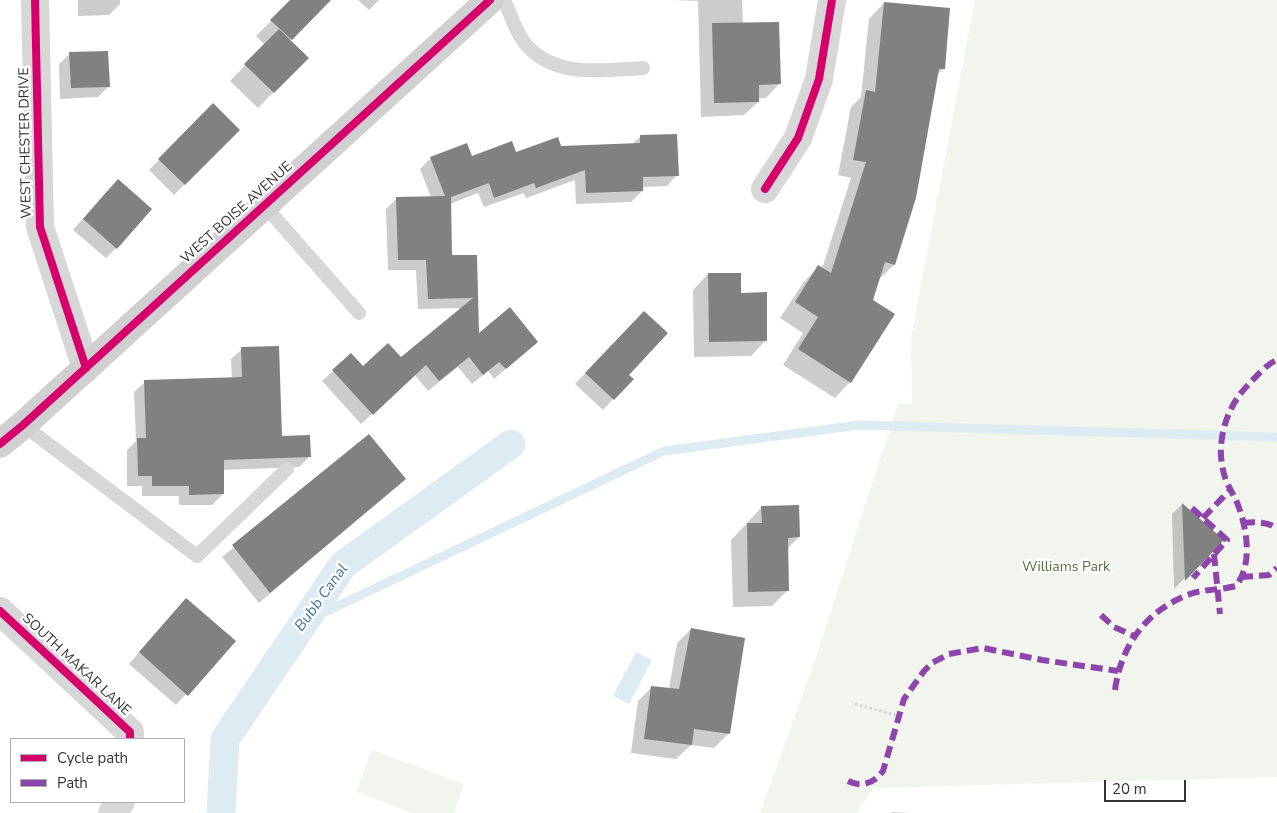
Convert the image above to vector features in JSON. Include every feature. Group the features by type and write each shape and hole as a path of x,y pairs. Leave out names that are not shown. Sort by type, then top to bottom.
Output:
{"street":[{"name":"WEST CHESTER DRIVE","path":"35,0 40,227 86,368"},
{"name":"WEST BOISE AVENUE","path":"0,444 490,0"},
{"path":"765,190 798,138 819,79 832,0"},
{"name":"SOUTH MAKAR LANE","path":"0,611 130,732 130,738"},
{"path":"112,813 120,803"}],"lane":[{"path":"504,0 528,47 545,61 573,70 643,68"},
{"path":"264,205 359,313"},
{"path":"23,425 197,556 287,469"}],"path":[{"path":"855,704 899,716"}],"green space":[{"name":"Williams Park","path":"975,0 1277,0 1277,777 873,788 857,813 760,813 814,663 898,404 912,404 911,338"},
{"path":"372,750 464,784 454,813 413,813 356,792"}],"shaded area":[{"path":"636,652 652,660 629,704 613,696"}],"building":[{"path":"290,0 331,0 292,40 270,20"},
{"path":"884,2 950,8 945,69 939,69 916,198 895,265 885,262 873,300 895,314 851,383 798,349 818,317 795,302 818,265 831,273 866,162 853,160 866,90 875,92"},
{"path":"779,22 781,84 759,85 759,102 714,103 712,23"},
{"path":"279,29 309,58 274,93 244,64"},
{"path":"108,51 110,87 71,88 69,52"},
{"path":"213,103 240,130 185,185 158,159"},
{"path":"677,134 679,176 643,177 643,191 586,193 585,170 536,188 534,183 494,198 489,183 451,197 452,255 477,255 479,333 510,307 538,342 506,369 499,362 483,375 469,357 439,381 426,365 373,415 332,370 351,353 363,366 388,343 401,357 473,298 428,299 426,260 398,260 396,197 445,196 430,157 467,143 472,156 512,141 516,152 558,137 561,146 640,143 640,135"},
{"path":"118,179 152,209 117,249 83,219"},
{"path":"708,273 741,273 741,293 767,292 767,341 709,342"},
{"path":"644,311 668,333 629,375 634,379 614,400 585,373"},
{"path":"279,346 282,436 310,435 311,457 224,460 224,494 189,495 189,486 152,486 152,476 138,476 137,438 146,438 144,380 242,377 241,347"},
{"path":"369,434 406,479 270,593 232,545"},
{"path":"1182,503 1224,540 1185,581"},
{"path":"799,505 800,537 788,538 789,591 748,592 747,523 762,523 761,506"},
{"path":"186,598 236,641 188,696 139,652"},
{"path":"691,628 745,638 730,734 694,729 692,745 644,739 651,686 679,689"}],"waterway":[{"path":"323,613 664,451 859,425 1277,437"},
{"name":"Bubb Canal","path":"221,813 225,739 343,565 511,444"}],"marked path":[{"path":"1115,690 1123,658 1130,644 1139,631 1161,609 1195,592 1236,586 1241,577 1245,567 1246,535 1238,505 1223,470 1221,459 1222,435 1229,413 1241,393 1265,368 1277,360"},
{"path":"1203,518 1229,491"},
{"path":"1192,508 1227,540 1193,578"},
{"path":"1243,523 1265,523 1277,529"},
{"path":"1214,554 1220,614"},
{"path":"1241,577 1269,575 1277,568"},
{"path":"1101,615 1114,627 1134,636"},
{"path":"848,781 858,784 867,783 876,779 883,771 904,699 924,671 932,663 949,654 983,648 1042,660 1118,671"}],"cycle path":[{"path":"35,0 40,227 86,368"},
{"path":"0,444 490,0"},
{"path":"765,189 798,138 819,79 832,0"},
{"path":"0,611 130,732 130,738"}]}
